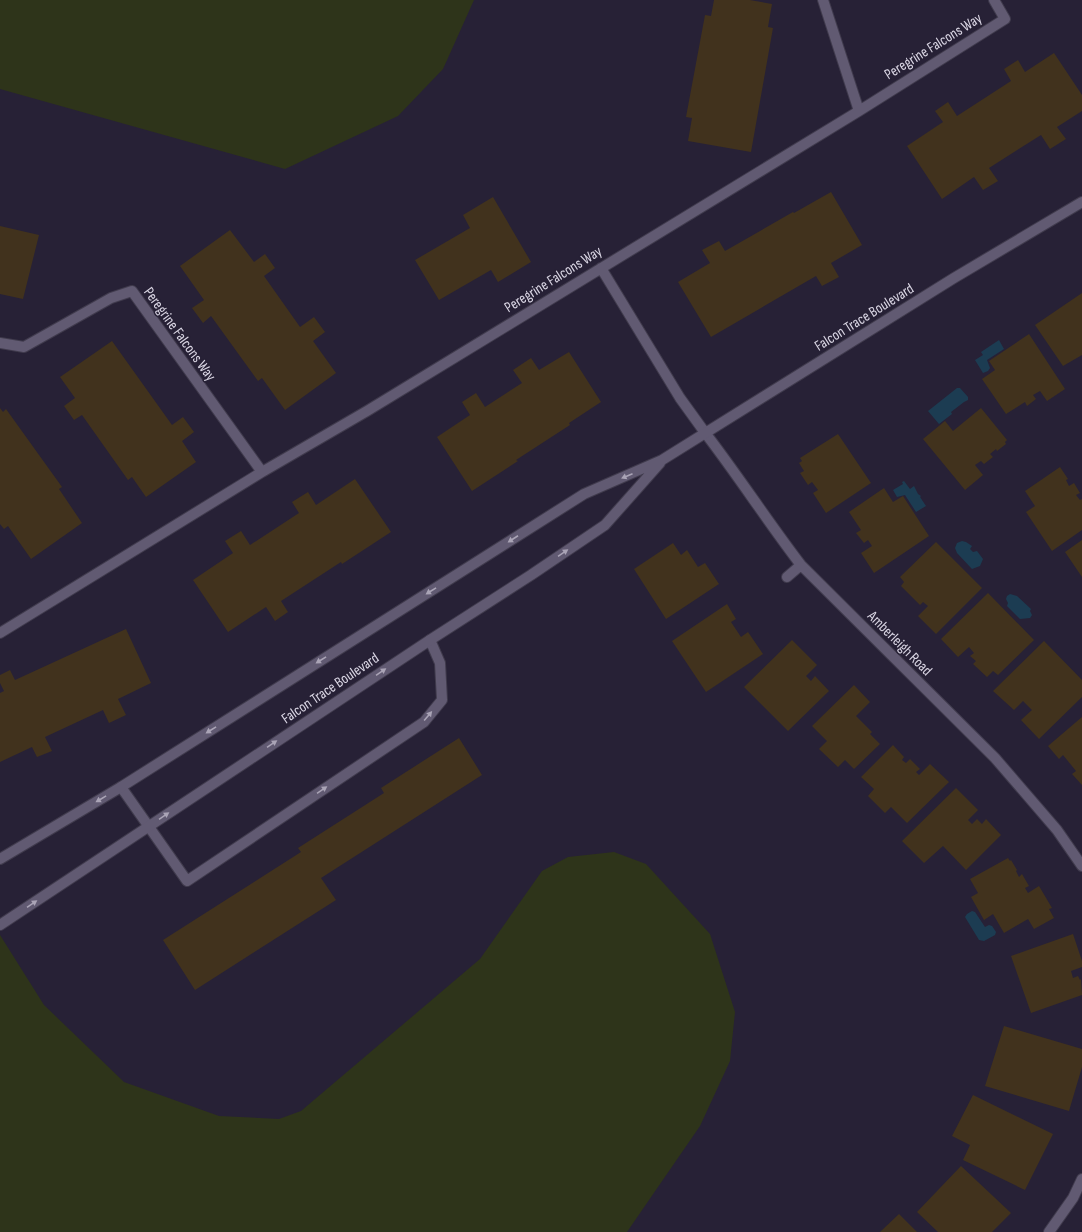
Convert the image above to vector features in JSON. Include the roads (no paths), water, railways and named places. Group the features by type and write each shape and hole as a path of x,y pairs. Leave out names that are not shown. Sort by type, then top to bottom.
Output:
{"street":[{"path":"823,0 859,111"},
{"name":"Peregrine Falcons Way","path":"0,633 262,472 367,411 859,111 1005,19 994,0"},
{"name":"Falcon Trace Boulevard","path":"0,859 121,787 584,494 662,460 706,434 954,278 1082,202"},
{"name":"Amberleigh Road","path":"601,268 680,398 730,465 776,533 801,565 995,758 1057,830 1082,866"},
{"name":"Peregrine Falcons Way","path":"0,342 24,347 112,298 132,291 262,472"},
{"name":"Falcon Trace Boulevard","path":"0,925 605,525 662,460"},
{"path":"786,577 801,565"},
{"path":"121,787 187,881 424,722 442,700 440,663 430,640"},
{"path":"1048,1232 1073,1198 1082,1179"}],"water":[{"path":"999,340 1004,349 987,360 990,368 988,371 983,373 975,360 983,355 981,352"},
{"path":"957,388 960,388 968,397 968,400 951,412 952,414 939,424 928,411"},
{"path":"904,481 910,489 914,486 926,506 916,512 905,495 897,497 893,490 903,484 902,482"},
{"path":"962,541 972,546 970,549 973,552 977,551 983,559 980,566 972,569 957,553 955,548 957,543"},
{"path":"1010,594 1017,596 1031,609 1030,611 1032,615 1030,618 1020,619 1007,606 1008,603 1006,599"},
{"path":"972,911 975,912 985,927 989,925 992,926 996,932 995,935 984,941 979,940 965,917"}]}
